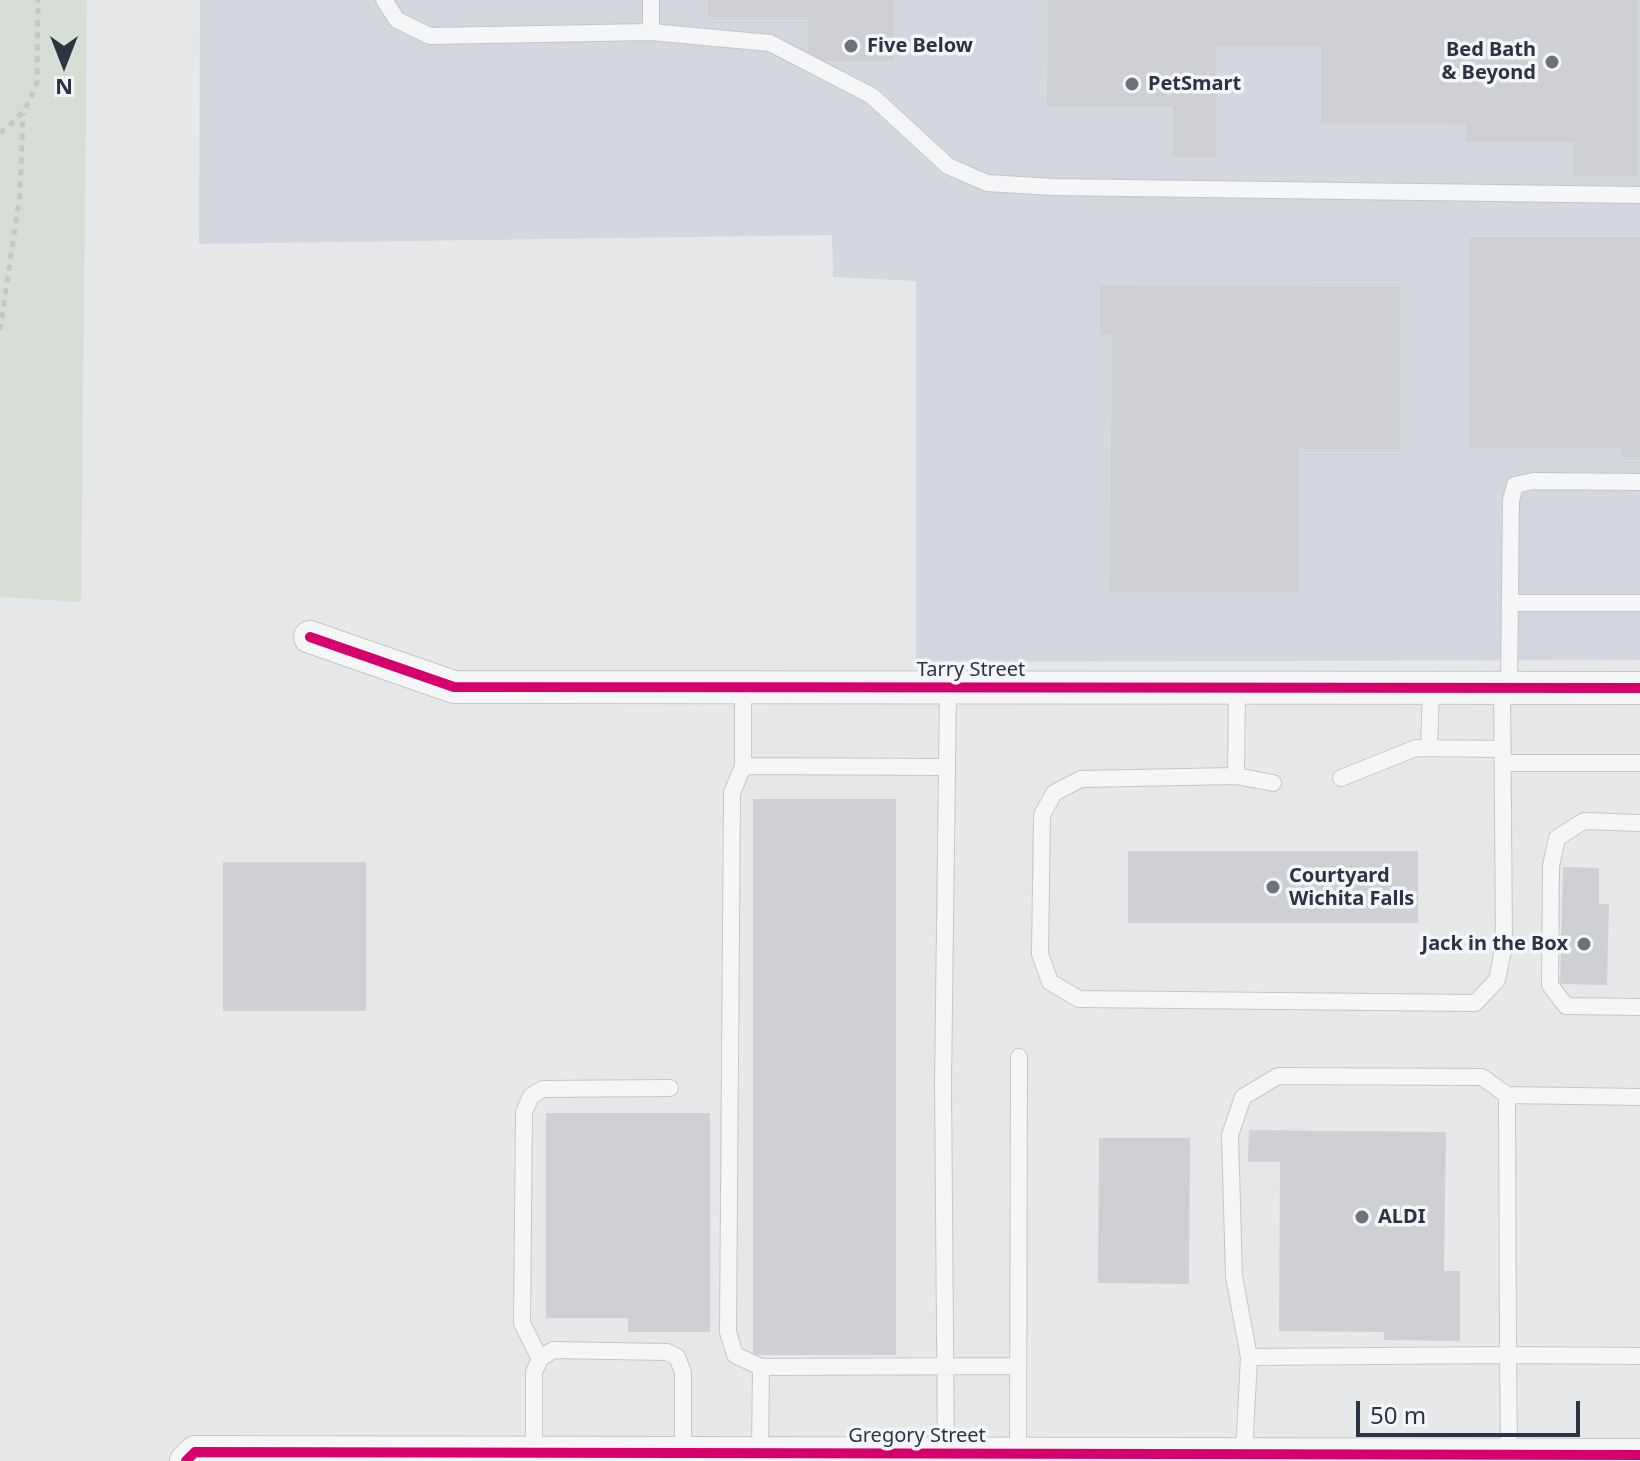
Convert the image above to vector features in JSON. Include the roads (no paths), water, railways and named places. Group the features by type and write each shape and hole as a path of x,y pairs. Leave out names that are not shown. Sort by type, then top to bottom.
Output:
{"street":[{"name":"Tarry Street","path":"310,637 454,687 1640,688"},
{"name":"Gregory Street","path":"191,1456 534,1453 1640,1455"}],"lane":[{"path":"384,0 397,20 430,36 651,32 770,43 872,96 948,166 987,183 1053,187 1640,195"},
{"path":"651,0 651,32"},
{"path":"1273,783 1236,776 1081,779 1054,793 1042,815 1040,954 1050,982 1079,999 1475,1003 1497,980 1504,945 1503,756 1511,500 1515,485 1533,481 1640,482"},
{"path":"1510,603 1640,603"},
{"path":"743,688 743,766 732,793 728,1332 735,1355 761,1367 1018,1366"},
{"path":"946,1454 943,1084 948,688"},
{"path":"1236,776 1237,688"},
{"path":"1429,748 1431,688"},
{"path":"1341,778 1416,748 1640,763"},
{"path":"743,766 947,767"},
{"path":"1640,823 1584,821 1557,838 1551,866 1550,985 1566,1006 1640,1007"},
{"path":"1018,1454 1019,1057"},
{"path":"1244,1454 1249,1357 1234,1276 1230,1135 1243,1097 1278,1076 1482,1077 1507,1095 1640,1097"},
{"path":"540,1359 522,1323 524,1112 531,1096 543,1089 670,1088"},
{"path":"1507,1095 1509,1455"},
{"path":"534,1453 534,1372 540,1359 553,1350 667,1352 677,1357 683,1372 683,1453"},
{"path":"1249,1357 1640,1356"},
{"path":"760,1453 761,1367"}],"place":[{"name":"Five Below","path":"851,46"},
{"name":"Bed Bath & Beyond","path":"1552,62"},
{"name":"PetSmart","path":"1132,84"},
{"name":"Courtyard Wichita Falls","path":"1273,887"},
{"name":"Jack in the Box","path":"1584,944"},
{"name":"ALDI","path":"1362,1217"}]}
